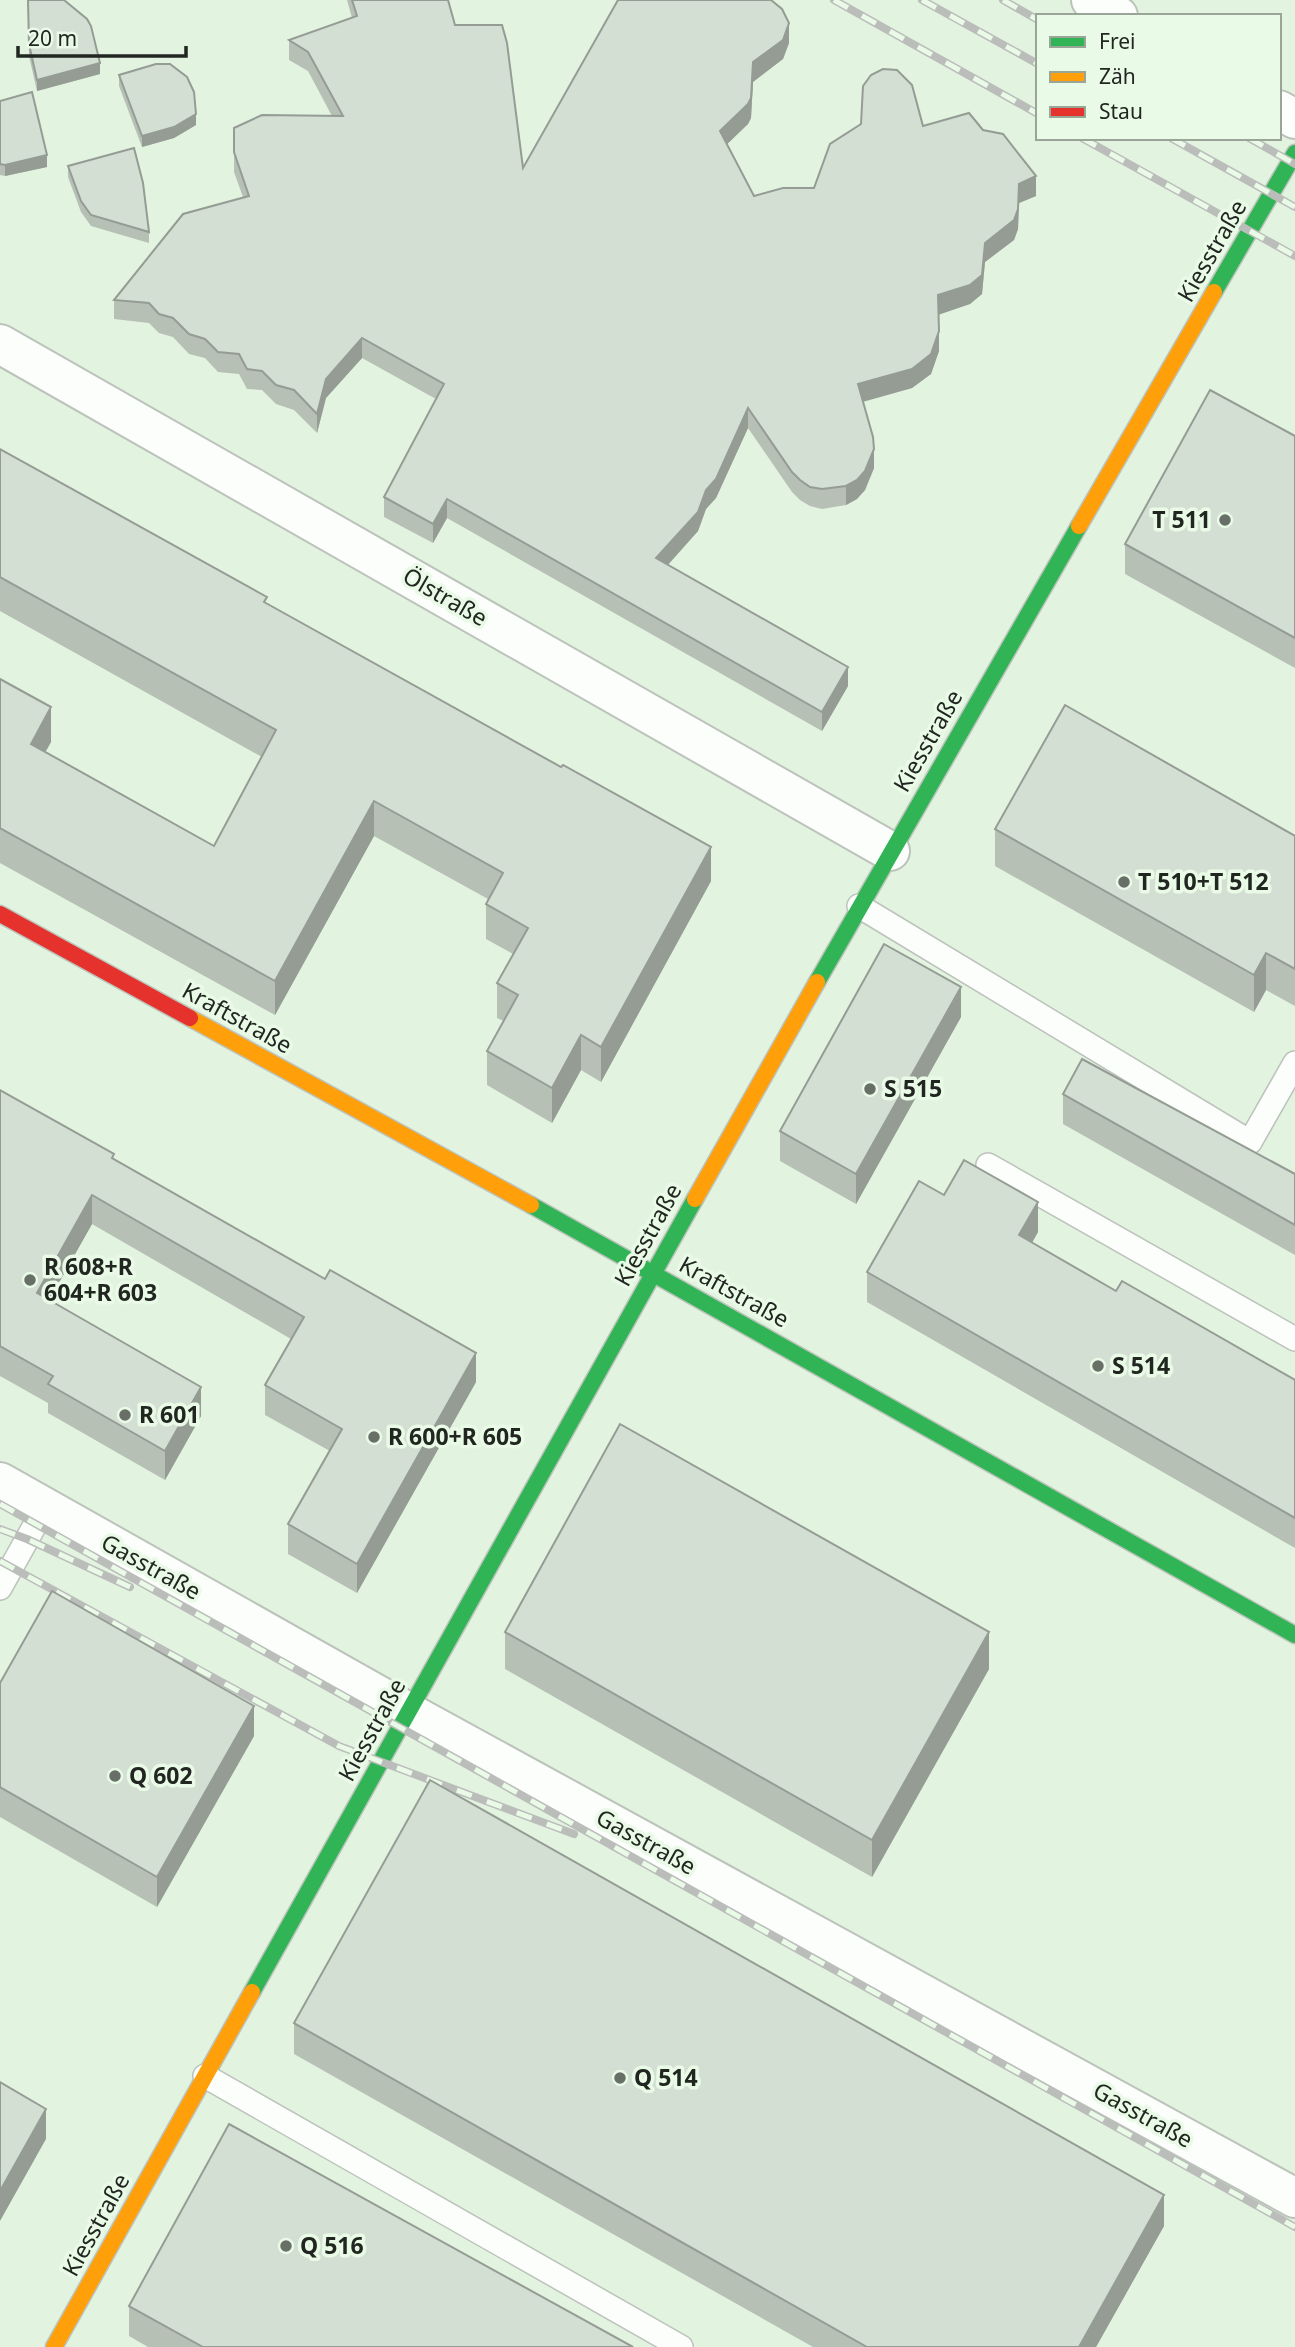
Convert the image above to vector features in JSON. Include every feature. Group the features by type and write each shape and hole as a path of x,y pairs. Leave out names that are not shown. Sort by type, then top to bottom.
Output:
{"street":[{"path":"1091,0 1115,14"},
{"name":"Kiesstraße","path":"54,2347 890,851 1295,153"},
{"name":"Ölstraße","path":"0,344 890,851"},
{"name":"Kraftstraße","path":"0,914 653,1272 1295,1634"},
{"name":"Gasstraße","path":"0,1482 408,1712 1295,2198"}],"lane":[{"path":"859,906 1250,1142 1295,1063"},
{"path":"988,1165 1295,1339"},
{"path":"0,1588 45,1507"},
{"path":"205,2076 681,2347"}],"shaded area":[{"path":"0,0 1295,0 1295,2347 0,2347"}],"building":[{"path":"28,0 64,0 87,19 100,63 37,80 29,44"},
{"path":"352,0 448,0 455,25 502,25 507,43 523,168 618,0 771,0 782,9 789,23 783,40 753,62 751,98 720,131 754,196 783,188 814,188 830,144 861,124 863,86 871,75 883,69 897,70 912,85 923,126 969,113 983,130 1003,134 1036,176 1019,184 1018,209 1014,220 985,243 982,275 970,285 938,295 939,331 931,354 912,369 858,384 874,449 865,471 857,480 846,486 822,489 810,487 792,472 748,408 716,479 706,490 698,512 656,558 848,667 822,712 447,499 433,524 384,497 444,384 362,338 326,379 317,414 294,390 276,385 262,371 247,369 239,354 218,352 205,339 189,334 173,318 159,314 149,303 114,300 183,214 249,196 234,152 234,128 262,115 343,116 308,52 289,40 357,16"},
{"path":"156,64 170,64 187,77 194,92 196,114 174,127 142,136 119,75"},
{"path":"32,92 47,155 0,164 0,101"},
{"path":"134,148 143,183 149,232 91,215 81,201 68,166"},
{"name":"T 511","path":"1210,390 1295,436 1295,638 1125,544"},
{"path":"0,449 267,597 264,602 711,847 601,1047 581,1035 552,1088 487,1051 518,995 497,983 528,928 486,904 503,873 374,801 275,981 0,828 0,679 51,707 31,744 214,846 276,730 0,577"},
{"name":"T 510+T 512","path":"1065,705 1295,836 1295,969 1266,953 1254,975 995,829"},
{"name":"S 515","path":"884,944 961,987 856,1174 780,1131"},
{"path":"1082,1059 1295,1174 1295,1225 1063,1094"},
{"path":"0,1090 114,1154 112,1158 325,1279 330,1270 476,1353 357,1564 288,1524 342,1429 265,1385 304,1317 92,1195 37,1293 201,1387 165,1451 48,1384 53,1376 0,1346"},
{"name":"S 514","path":"964,1160 1038,1202 1019,1235 1116,1291 1122,1281 1295,1380 1295,1518 867,1272 919,1181 944,1195"},
{"path":"620,1424 989,1632 872,1840 505,1632"},
{"name":"Q 602","path":"52,1591 254,1706 157,1877 0,1787 0,1683"},
{"name":"Q 514","path":"430,1780 1164,2195 1079,2347 867,2347 294,2023"},
{"path":"0,2082 46,2109 0,2191"},
{"name":"Q 516","path":"229,2124 633,2347 203,2347 129,2306"}],"railway":[{"path":"834,0 1036,113"},
{"path":"922,0 1036,63"},
{"path":"1003,0 1036,19"},
{"path":"1086,140 1295,256"},
{"path":"1175,140 1295,207"},
{"path":"1253,140 1295,164"},
{"path":"0,1504 1295,2227"},
{"path":"0,1529 130,1587"},
{"path":"0,1561 339,1746 574,1834"}],"traffic: fast":[{"path":"1214,292 1295,153"},
{"path":"817,982 1079,526"},
{"path":"252,1992 695,1199"},
{"path":"531,1205 1295,1635"}],"traffic: slow":[{"path":"1079,526 1214,292"},
{"path":"695,1199 817,982"},
{"path":"190,1018 531,1205"},
{"path":"54,2347 252,1992"}],"traffic: jam":[{"path":"0,914 190,1018"}],"place":[{"name":"T 511","path":"1225,520"},
{"name":"T 510+T 512","path":"1124,882"},
{"name":"S 515","path":"870,1089"},
{"name":"R 608+R 604+R 603","path":"30,1280"},
{"name":"S 514","path":"1098,1366"},
{"name":"R 601","path":"125,1415"},
{"name":"R 600+R 605","path":"374,1437"},
{"name":"Q 602","path":"115,1776"},
{"name":"Q 514","path":"620,2078"},
{"name":"Q 516","path":"286,2246"}]}
